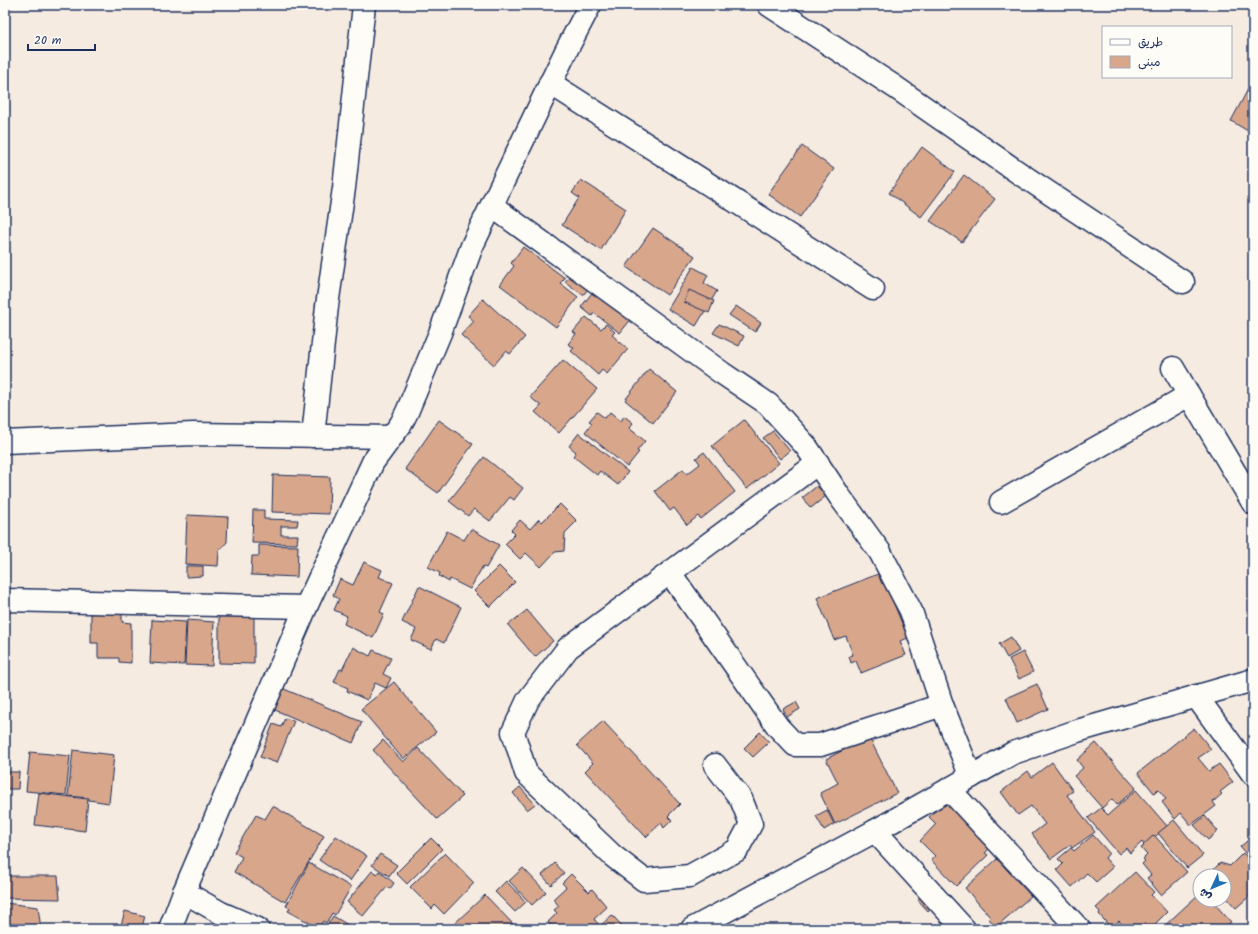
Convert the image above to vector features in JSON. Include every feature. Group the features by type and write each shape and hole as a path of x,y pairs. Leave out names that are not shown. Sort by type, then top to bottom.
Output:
{"street":[{"path":"313,436 327,306 344,188 364,5"},
{"path":"170,929 184,892 306,607 373,462 401,424 407,412 440,332 472,246 550,83 590,5"},
{"path":"769,5 894,86 1019,173 1183,282"},
{"path":"550,83 873,289"},
{"path":"492,206 768,404 806,446 840,497 880,552 911,611 942,706 971,777"},
{"path":"1173,368 1253,503"},
{"path":"1001,502 1189,395"},
{"path":"5,449 5,442 193,434 391,437"},
{"path":"715,765 742,799 751,824 736,850 690,876 644,880 613,856 526,773 513,732 528,700 568,648 818,463"},
{"path":"670,572 778,727 795,744 820,745 942,706"},
{"path":"5,600 306,607"},
{"path":"692,929 874,831 1013,753 1077,731 1253,680"},
{"path":"1196,696 1253,774"},
{"path":"949,789 1078,929"},
{"path":"874,831 964,929"},
{"path":"184,892 221,912 258,929"}],"building":[{"path":"1253,80 1253,134 1231,121"},
{"path":"802,146 834,169 800,217 768,194"},
{"path":"922,147 955,172 921,217 889,193"},
{"path":"964,175 995,199 962,242 930,221"},
{"path":"581,180 626,209 601,250 562,225 579,198 572,193"},
{"path":"653,228 695,256 667,295 626,267"},
{"path":"523,247 565,278 560,283 578,297 556,327 500,285 514,266 511,263"},
{"path":"693,267 708,275 704,283 717,291 696,326 668,309"},
{"path":"571,274 589,288 583,295 565,282"},
{"path":"595,289 632,318 620,333 594,313 592,316 581,307"},
{"path":"689,290 714,301 709,313 684,302"},
{"path":"483,299 525,337 510,354 506,351 494,365 461,335 474,321 468,316"},
{"path":"736,306 761,323 755,332 729,315"},
{"path":"586,317 601,329 606,324 615,332 612,335 628,349 607,374 602,370 598,375 571,351 574,348 568,344 576,334 573,332"},
{"path":"719,324 744,336 739,346 713,333"},
{"path":"563,360 597,389 559,433 535,412 541,406 530,397"},
{"path":"649,369 677,392 653,423 625,400"},
{"path":"597,412 605,418 610,412 621,421 624,416 633,423 629,428 645,441 637,451 639,452 627,467 585,432 592,423 589,421"},
{"path":"439,420 473,444 438,493 405,469"},
{"path":"744,420 779,463 747,489 712,446"},
{"path":"773,431 790,451 780,459 763,438"},
{"path":"579,433 628,472 618,485 600,471 597,475 573,456 576,452 569,446"},
{"path":"704,452 735,492 701,519 698,516 687,525 674,508 670,511 655,491 683,469 687,474 700,464 696,458"},
{"path":"484,457 523,488 514,500 510,497 490,521 474,509 468,516 449,501"},
{"path":"273,475 330,477 329,514 272,512"},
{"path":"817,486 826,496 811,508 802,498"},
{"path":"560,504 577,521 565,533 564,551 555,552 541,567 526,553 520,559 505,544 515,534 511,530 520,520 530,529 539,519 542,522"},
{"path":"253,510 264,510 264,519 298,520 297,526 281,526 281,535 298,535 297,544 252,543"},
{"path":"187,515 228,517 227,542 219,551 218,566 185,564"},
{"path":"471,529 499,545 486,568 483,566 470,589 450,579 449,582 439,576 440,573 428,567 447,531 464,540"},
{"path":"259,545 298,546 297,577 251,575 252,556 259,556"},
{"path":"364,562 382,570 379,577 393,583 380,612 384,614 373,638 344,624 347,616 334,610 339,599 333,595 340,579 353,585"},
{"path":"186,566 203,566 203,576 186,577"},
{"path":"499,566 515,582 490,607 474,591"},
{"path":"878,574 882,584 885,582 908,638 900,641 906,655 861,673 856,661 851,663 849,656 853,655 846,636 834,640 817,598"},
{"path":"419,586 461,607 444,643 436,639 431,649 411,640 416,629 402,622"},
{"path":"527,610 553,641 535,657 508,625"},
{"path":"91,611 122,612 122,622 131,623 131,663 119,662 119,658 98,658 98,643 91,643"},
{"path":"219,616 254,617 254,664 219,663"},
{"path":"152,620 186,622 184,665 150,663"},
{"path":"187,620 214,622 212,666 185,665"},
{"path":"1011,637 1019,651 1007,658 999,644"},
{"path":"353,647 370,656 373,650 391,658 383,674 391,678 386,688 375,683 367,700 347,691 348,688 334,682 340,669 342,670"},
{"path":"1023,652 1033,672 1019,679 1009,659"},
{"path":"394,682 436,732 403,759 361,709"},
{"path":"1037,684 1048,709 1017,723 1006,698"},
{"path":"277,686 362,722 353,743 268,707"},
{"path":"796,702 800,709 787,717 783,709"},
{"path":"285,718 294,721 277,763 260,757 273,724 281,727"},
{"path":"603,721 680,804 668,816 672,820 664,828 661,823 646,837 585,771 593,763 577,745"},
{"path":"1194,728 1211,749 1198,758 1209,771 1219,764 1233,782 1220,792 1222,794 1213,802 1216,806 1191,825 1181,813 1175,819 1162,802 1166,799 1158,789 1154,793 1138,773"},
{"path":"760,732 769,742 753,757 744,748"},
{"path":"869,737 897,793 835,824 820,793 838,783 826,759"},
{"path":"383,740 403,762 418,748 463,796 437,819 373,750"},
{"path":"1096,743 1136,788 1117,805 1112,799 1102,808 1074,776 1083,768 1077,760"},
{"path":"73,750 114,755 109,803 89,800 89,798 68,796"},
{"path":"30,752 70,756 66,795 26,791"},
{"path":"1052,762 1073,791 1067,795 1095,832 1072,848 1070,845 1051,859 1032,834 1045,824 1031,806 1018,815 1001,792 1028,771 1032,777"},
{"path":"7,772 19,772 18,789 7,789"},
{"path":"520,787 535,804 527,810 513,793"},
{"path":"1136,790 1167,826 1145,846 1142,842 1130,853 1126,848 1119,854 1088,818 1101,808 1108,815"},
{"path":"39,793 88,799 85,831 35,825"},
{"path":"951,796 993,845 985,853 988,855 956,886 931,860 935,856 920,841 936,824 929,817"},
{"path":"273,806 324,836 285,902 234,872 242,857 234,852 256,815 265,819"},
{"path":"827,810 834,824 824,830 816,816"},
{"path":"1205,816 1218,831 1208,840 1194,825"},
{"path":"1174,820 1203,855 1187,868 1158,833"},
{"path":"1093,835 1109,853 1105,858 1113,867 1096,882 1087,873 1072,887 1057,870 1063,864 1058,859 1071,848 1074,851"},
{"path":"1154,835 1187,872 1161,895 1147,878 1151,875 1142,864 1145,861 1143,859 1147,855 1141,848"},
{"path":"336,836 367,856 350,881 319,860"},
{"path":"1253,836 1253,862 1240,847"},
{"path":"431,838 442,849 407,884 396,873"},
{"path":"445,853 474,883 444,914 435,905 432,909 410,887"},
{"path":"1243,853 1253,864 1253,893 1236,908 1232,904 1232,868 1215,868 1220,863 1230,866"},
{"path":"380,854 397,865 389,876 372,865"},
{"path":"997,859 1031,896 996,927 989,919 990,917 965,888"},
{"path":"309,863 351,887 335,915 332,913 326,923 323,921 319,928 288,911 290,908 286,906"},
{"path":"555,863 564,873 551,885 542,875"},
{"path":"523,868 546,892 532,905 509,881"},
{"path":"372,871 377,874 379,871 394,883 390,889 387,887 363,916 347,902"},
{"path":"1135,872 1154,892 1151,895 1167,912 1150,929 1137,929 1135,927 1133,929 1126,929 1119,921 1111,928 1096,908"},
{"path":"571,874 589,892 592,889 607,907 594,919 599,925 595,929 554,929 548,922 557,913 554,910 559,906 553,899 566,887 562,883"},
{"path":"5,876 58,876 60,899 5,898"},
{"path":"506,881 526,902 515,912 495,892"},
{"path":"923,894 934,905 928,911 918,900"},
{"path":"485,895 513,924 508,929 460,929 455,923"},
{"path":"1192,900 1192,908 1218,908 1231,922 1223,929 1161,929"},
{"path":"5,903 38,907 41,929 5,929"},
{"path":"125,911 145,916 142,927 144,929 120,929"},
{"path":"612,915 625,929 597,929"},
{"path":"333,916 348,925 346,929 325,929"}]}
